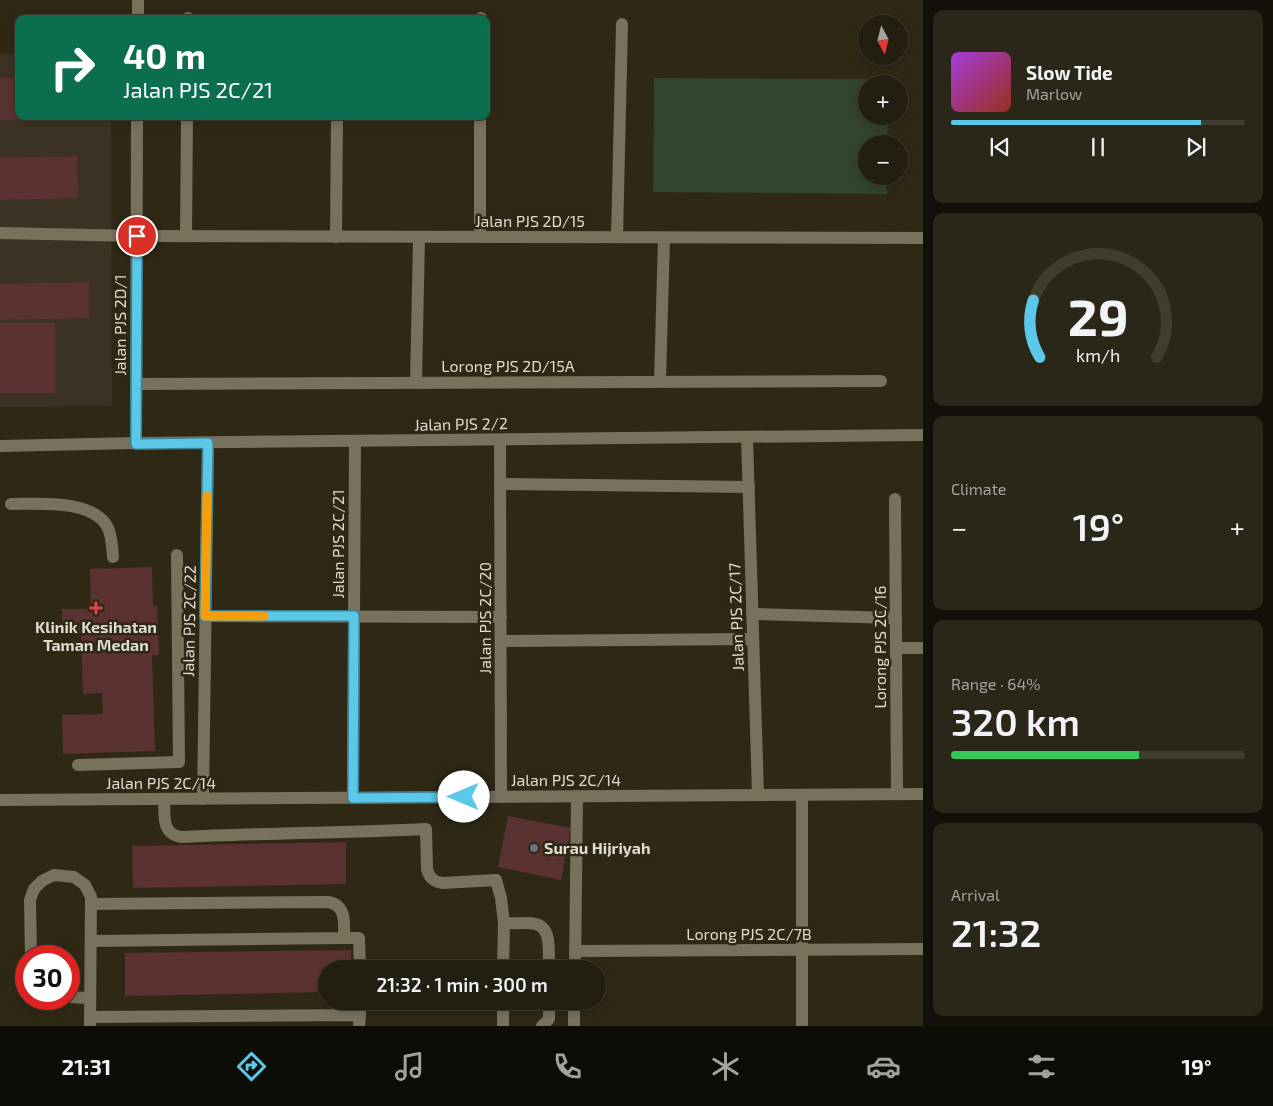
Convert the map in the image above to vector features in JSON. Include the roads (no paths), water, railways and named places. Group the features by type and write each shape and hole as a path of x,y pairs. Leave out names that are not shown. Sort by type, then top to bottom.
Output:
{"street":[{"path":"138,0 138,15"},
{"path":"617,237 622,24"},
{"name":"Jalan PJS 2D/1","path":"136,444 137,120"},
{"path":"186,236 187,120"},
{"path":"336,237 337,120"},
{"path":"480,120 480,237"},
{"name":"Jalan PJS 2D/15","path":"0,233 137,236 923,238"},
{"path":"416,383 418,237"},
{"path":"660,382 664,238"},
{"name":"Lorong PJS 2D/15A","path":"136,384 881,381"},
{"name":"Jalan PJS 2/2","path":"0,446 923,436"},
{"name":"Jalan PJS 2C/17","path":"747,437 758,795"},
{"name":"Jalan PJS 2C/20","path":"500,440 501,797"},
{"name":"Jalan PJS 2C/21","path":"353,798 355,441"},
{"name":"Jalan PJS 2C/22","path":"203,799 208,443"},
{"path":"500,484 749,486"},
{"name":"Lorong PJS 2C/16","path":"895,499 897,794"},
{"path":"11,504 60,504 86,510 96,515 108,528 113,557"},
{"path":"78,764 179,762 176,555"},
{"path":"752,614 896,618"},
{"path":"205,616 501,617"},
{"path":"501,641 753,639"},
{"path":"896,648 923,648"},
{"name":"Jalan PJS 2C/14","path":"0,800 923,794"},
{"path":"802,795 802,1026"},
{"path":"575,960 577,796"},
{"path":"164,799 167,828 170,833 181,837 426,830 427,869 428,875 432,880 443,884 496,880 501,898 504,924 503,960"},
{"path":"31,945 30,900 34,889 42,881 54,876 74,877 84,885 91,901 90,1022 360,1021"},
{"path":"91,901 328,902 339,906 342,911 344,938"},
{"path":"504,924 532,923 543,927 548,938 548,960"},
{"path":"91,941 359,938 360,960"},
{"name":"Lorong PJS 2C/7B","path":"575,951 923,949"},
{"path":"80,998 90,998"},
{"path":"503,1010 503,1026"},
{"path":"542,1026 549,1019 550,1010"},
{"path":"574,1010 574,1026"}],"place":[{"name":"Klinik Kesihatan Taman Medan","path":"96,608"},
{"name":"Surau Hijriyah","path":"534,848"}]}
